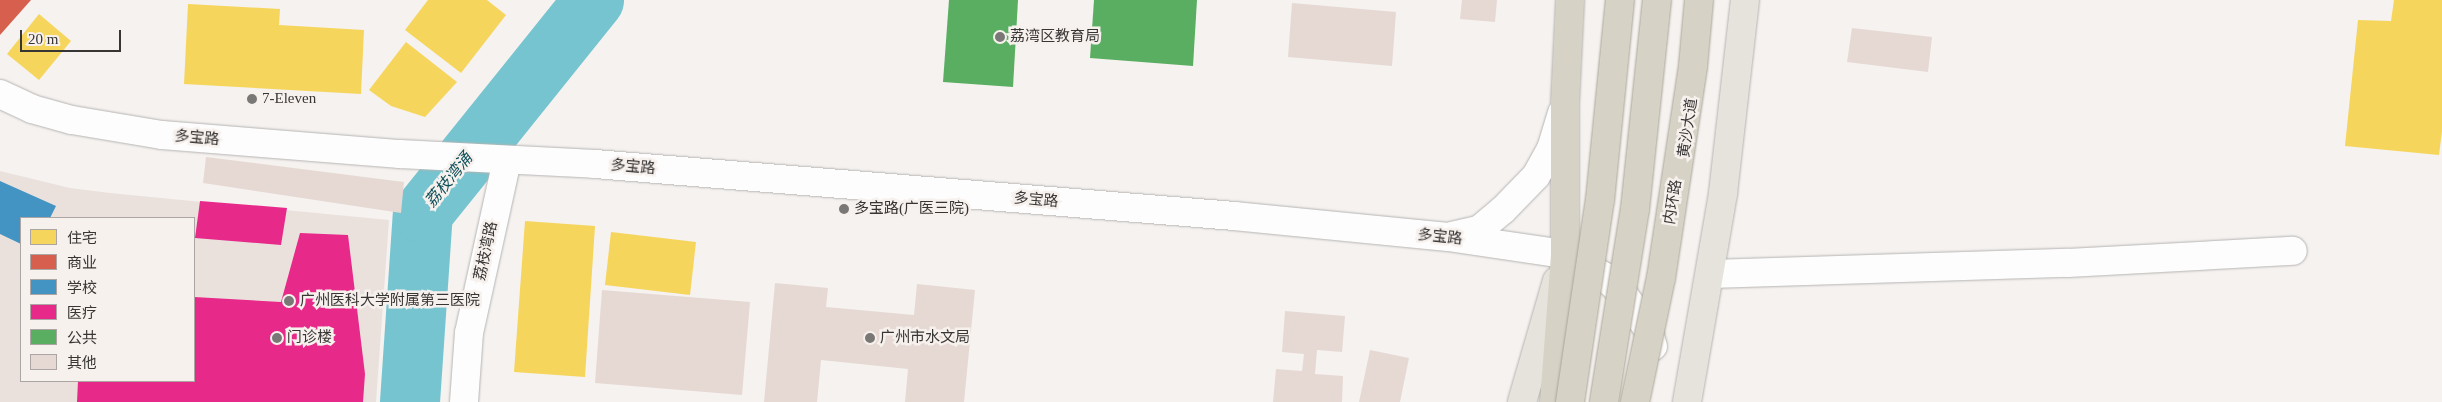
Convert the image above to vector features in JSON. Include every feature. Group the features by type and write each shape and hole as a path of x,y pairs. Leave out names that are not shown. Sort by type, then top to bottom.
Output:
{"highway":[{"path":"1554,402 1565,254 1566,103 1570,0"},
{"path":"1570,402 1600,200 1620,0"},
{"path":"1604,402 1636,209 1657,0"},
{"name":"内环路","path":"1635,402 1661,278 1693,66 1698,0"},
{"name":"黄沙大道","path":"1641,402 1653,346"}],"main road":[{"name":"黄沙大道","path":"1653,346 1675,226 1703,0"},
{"path":"1687,402 1711,274 1735,102 1745,0"},
{"path":"1522,402 1565,254"}],"street":[{"name":"多宝路","path":"0,94 32,109 116,129 400,154 595,164 1166,210 1448,237 1565,254"},
{"path":"1448,237 1478,230 1503,210 1536,176 1552,149 1566,103"},
{"name":"荔枝湾路","path":"464,402 469,333 507,160"},
{"path":"1711,274 2068,263 2293,251"},
{"path":"1565,254 1605,277 1624,295 1648,329 1653,346"}],"shaded area":[{"name":"广州医科大学附属第三医院","path":"0,171 70,188 389,220 376,402 0,402"}],"building: 住宅":[{"path":"428,0 487,0 506,15 461,73 405,30"},
{"path":"2394,0 2442,0 2442,131 2439,155 2345,146 2358,20 2391,21"},
{"path":"188,4 280,9 279,25 364,30 361,94 184,84"},
{"path":"39,14 71,41 39,80 7,54"},
{"path":"406,42 457,82 425,117 391,106 369,90"},
{"path":"525,221 595,226 585,377 514,372"},
{"path":"611,232 696,242 690,295 605,285"}],"building: 商业":[{"path":"0,0 31,0 0,35"}],"building: 学校":[{"path":"0,181 56,206 50,217 20,217 20,244 0,234"}],"building: 医疗":[{"path":"200,201 287,208 281,245 195,238"},
{"name":"门诊楼","path":"300,233 348,235 365,374 363,402 77,402 78,382 195,382 195,297 281,302"}],"building: 公共":[{"name":"荔湾区教育局","path":"949,0 1018,0 1013,87 943,82"},
{"name":"荔湾区教育局","path":"1094,0 1197,0 1193,66 1090,58"}],"building: 其他":[{"path":"1462,0 1497,0 1495,22 1460,19"},
{"path":"1292,3 1396,12 1392,66 1288,57"},
{"path":"1852,28 1932,37 1928,72 1847,62"},
{"path":"206,157 404,182 401,213 203,183"},
{"name":"广州市水文局","path":"775,283 828,288 826,307 914,315 917,284 975,290 964,402 905,402 908,369 821,360 817,402 764,402"},
{"path":"602,290 750,302 742,395 595,383"},
{"path":"1285,311 1345,316 1342,352 1317,350 1315,374 1343,376 1342,402 1273,402 1276,369 1302,371 1304,354 1282,352"},
{"path":"1370,350 1409,358 1400,402 1359,402"}],"waterway":[{"name":"荔枝湾涌","path":"410,402 423,213 594,0"}],"place":[{"name":"荔湾区教育局","path":"1000,37"},
{"name":"7-Eleven","path":"252,99"},
{"name":"多宝路(广医三院)","path":"844,209"},
{"name":"广州医科大学附属第三医院","path":"289,301"},
{"name":"门诊楼","path":"277,338"},
{"name":"广州市水文局","path":"870,338"}]}
